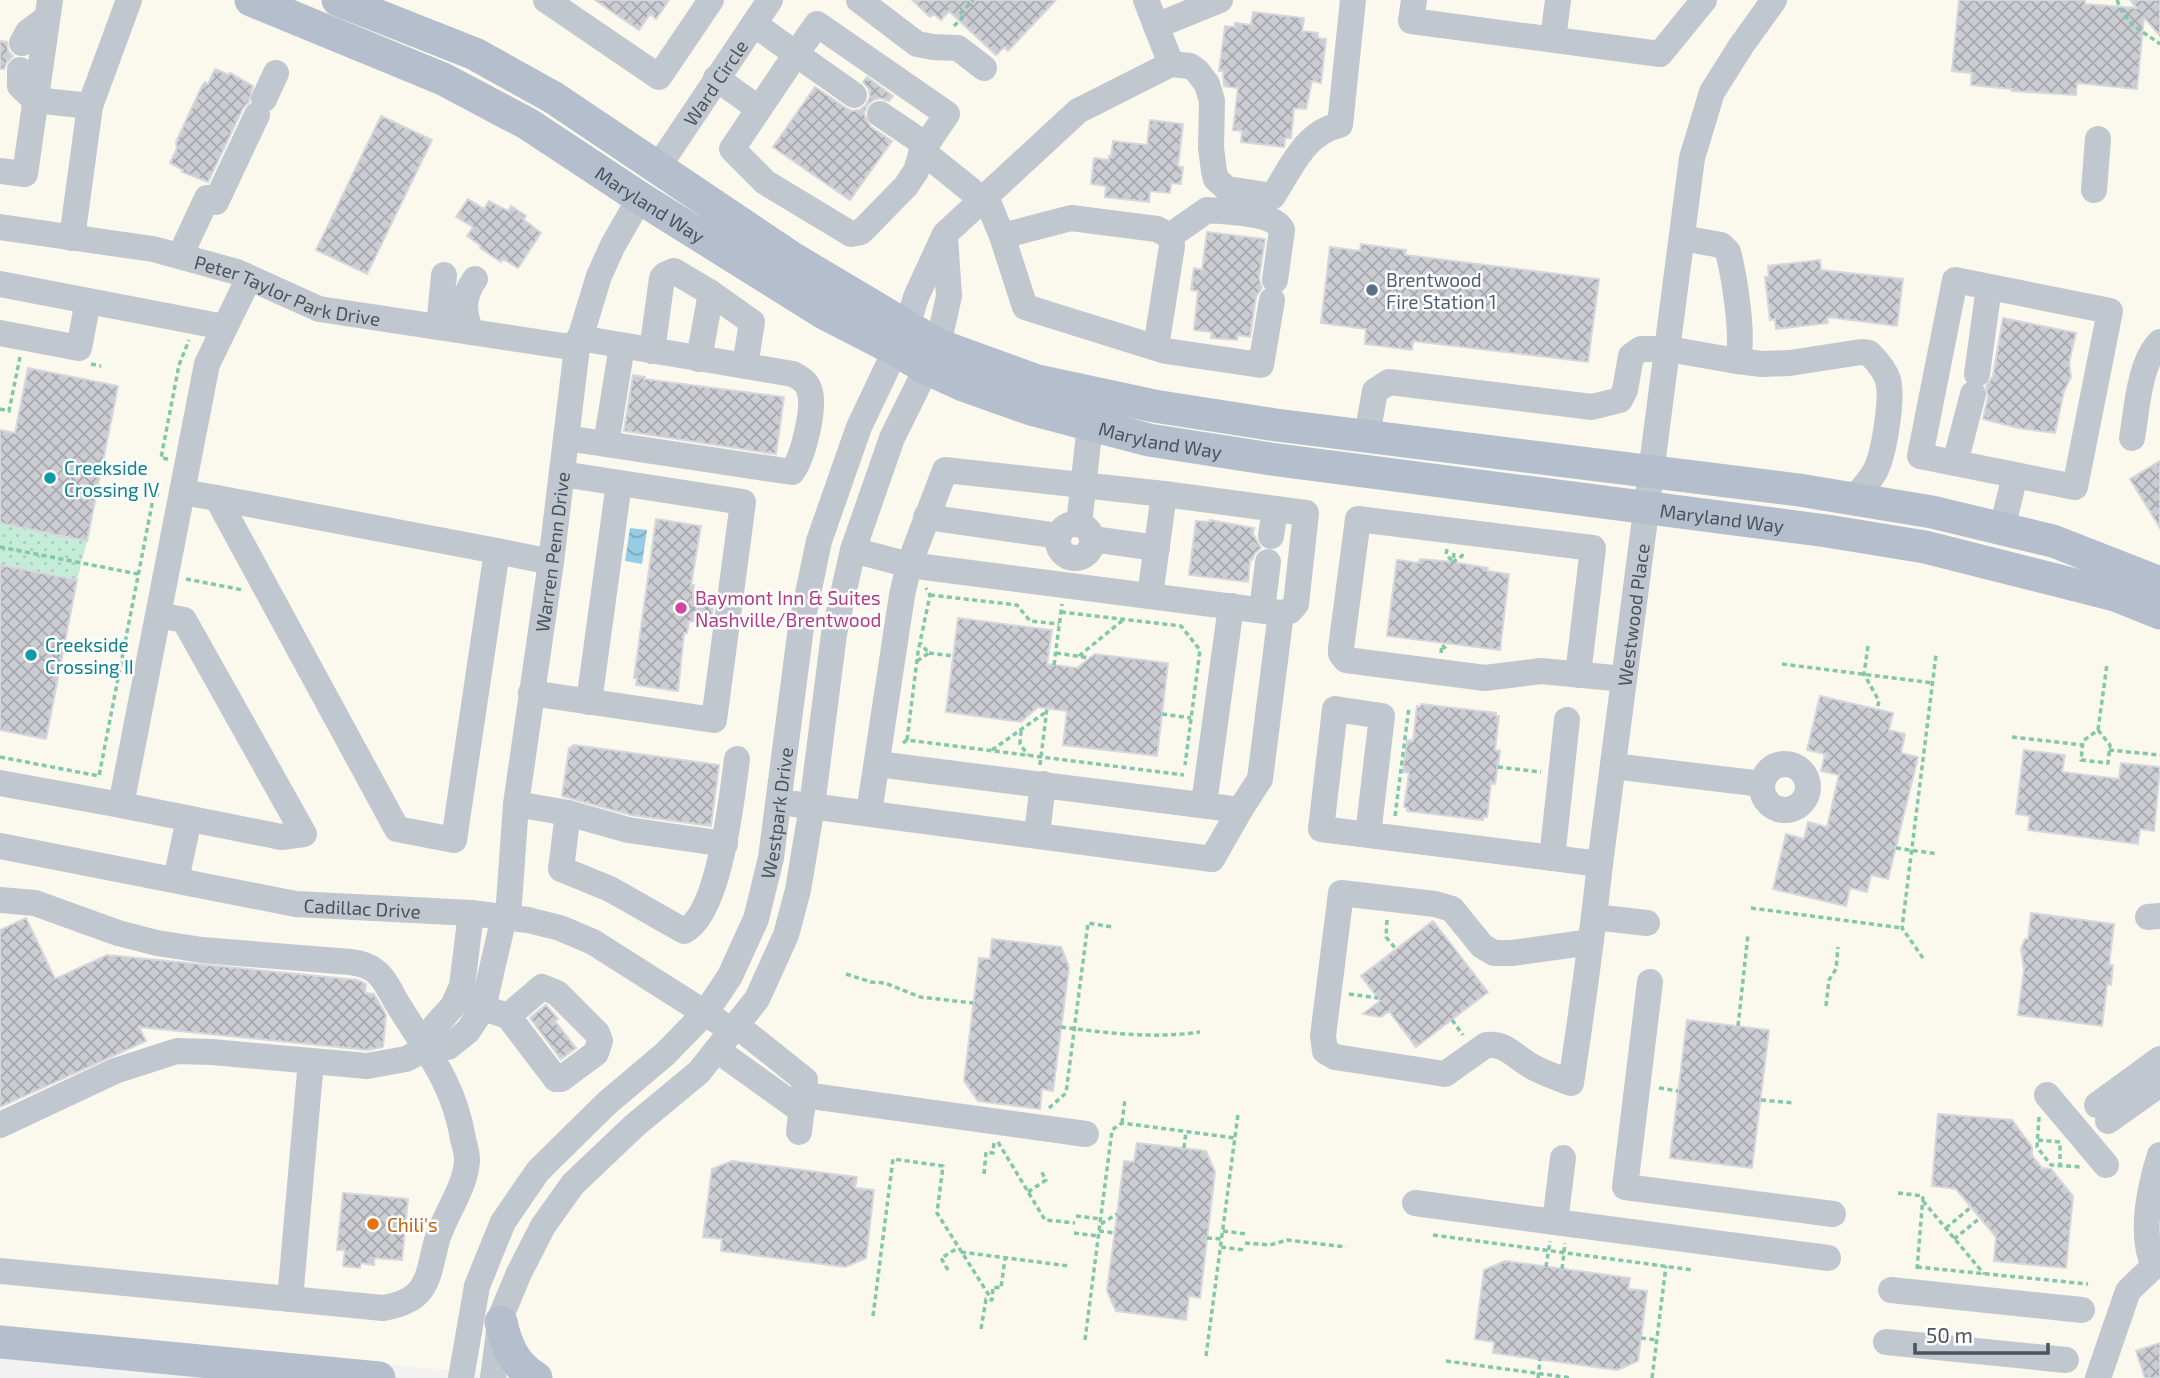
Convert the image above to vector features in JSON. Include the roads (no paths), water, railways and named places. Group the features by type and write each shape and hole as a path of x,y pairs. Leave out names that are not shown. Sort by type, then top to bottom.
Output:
{"main road":[{"name":"Maryland Way","path":"251,0 443,79 528,124 794,296 902,338"},
{"name":"Maryland Way","path":"338,0 475,54 554,98 792,258 932,357 963,385 1031,409 1149,440 1332,467 1647,506 1925,547 2115,595 2160,613"},
{"path":"639,198 658,167"},
{"name":"Maryland Way","path":"932,357 1167,408 1276,425 1799,490 1932,512 2053,541 2160,583"},
{"path":"1332,467 1367,435"},
{"path":"1994,564 2002,529"},
{"path":"500,1322 506,1344 515,1360 536,1378"},
{"path":"0,1342 380,1378"}],"street":[{"path":"72,238 90,106 129,0"},
{"path":"546,0 659,77 711,0"},
{"name":"Ward Circle","path":"658,167 770,0"},
{"path":"859,0 917,44 958,48 984,68"},
{"path":"1146,0 1171,64"},
{"path":"1156,26 1220,0"},
{"path":"945,234 1078,111 1171,64 1190,66 1208,84 1212,102 1212,161 1216,179 1221,186 1273,196 1310,139 1324,130 1340,125 1353,0"},
{"path":"1414,0 1411,21 1660,54 1704,0"},
{"path":"1553,39 1558,0"},
{"name":"Westwood Place","path":"1593,929 1512,953 1494,953 1482,946 1452,909 1435,904 1341,893 1323,1044 1325,1051 1335,1057 1446,1074 1486,1045 1493,1044 1505,1048 1532,1068 1571,1083 1593,929 1692,158 1712,92 1774,0"},
{"path":"22,43 48,9"},
{"path":"0,171 24,174 48,9"},
{"path":"754,24 854,95"},
{"path":"817,24 947,114 924,148 916,171 906,186 861,232 850,234 765,182 732,149 796,54 817,24"},
{"path":"20,70 20,86 35,100 90,106"},
{"path":"180,256 261,107 276,73"},
{"path":"716,78 759,109"},
{"path":"880,114 984,198 1002,236 1025,307 1166,351 1261,365 1282,230 1280,224 1272,219 1207,210 1170,236"},
{"path":"2094,190 2098,139"},
{"name":"Warren Penn Drive","path":"496,1012 516,804 551,562 578,343 599,276 639,198"},
{"path":"1002,236 1071,218 1157,229 1170,236"},
{"name":"Peter Taylor Park Drive","path":"0,226 153,249 180,256 249,278 319,309 471,332 622,346 793,374 802,379 811,397 800,458 792,471 606,444"},
{"name":"Westpark Drive","path":"461,1378 477,1286 503,1222 538,1171 607,1103 665,1054 706,1012 730,976 757,919 779,802 801,627 819,541 859,427 902,338 916,297 945,234"},
{"name":"Westpark Drive","path":"492,1378 500,1322 519,1273 543,1226 573,1184 629,1130 699,1072 757,999 786,935 806,845 834,634 853,550 892,438 932,357 949,296 945,234"},
{"path":"1156,348 1172,246 1170,236"},
{"path":"1682,238 1721,245 1728,252 1740,336 1737,361"},
{"path":"652,351 662,278 674,271 752,322 745,366"},
{"path":"439,327 444,275"},
{"path":"121,806 158,615 175,494 203,380 224,327 249,278"},
{"path":"471,332 464,305 468,289 475,279"},
{"path":"1955,280 1989,287 2110,311 2075,486 1920,456 1955,280"},
{"path":"0,284 224,327"},
{"path":"1955,463 1975,384 1989,287"},
{"path":"699,359 711,293"},
{"path":"0,333 79,348 88,301"},
{"path":"2132,438 2146,367 2150,355 2160,342"},
{"path":"566,438 606,444 622,346"},
{"path":"1619,400 1625,390 1631,356 1641,349 1668,349 1762,364 1870,353 1889,383 1890,393 1878,465 1874,474 1853,499"},
{"path":"1367,435 1375,391 1389,382 1592,407 1619,400 1660,407"},
{"path":"1068,585 1090,425"},
{"path":"853,550 909,565 1272,612 1290,611 1296,604 1306,513 945,470 909,565 902,595 869,813"},
{"path":"531,694 713,720 723,652 743,502 562,474"},
{"path":"2002,529 2015,475"},
{"path":"589,702 619,483"},
{"path":"175,494 217,498 551,562"},
{"path":"1150,596 1164,494"},
{"path":"217,498 397,829 454,840 497,551"},
{"path":"1271,536 1275,509"},
{"path":"926,517 1157,548"},
{"path":"1578,675 1593,548 1358,519 1341,649 1343,658 1351,662 1485,678 1541,671 1578,675 1624,679"},
{"path":"779,802 1212,859 1259,779 1272,612 1268,562"},
{"path":"1204,804 1231,606"},
{"path":"0,783 281,838 304,834 184,620 158,615"},
{"path":"1380,836 1382,716 1335,709 1321,829 1600,864"},
{"path":"1552,858 1567,720"},
{"path":"568,813 561,869 610,889 684,931 691,928 698,919 715,881 725,844 737,759"},
{"path":"877,764 1041,775 1240,810"},
{"path":"1613,766 1762,784"},
{"path":"1037,834 1041,775"},
{"path":"516,804 568,813 628,830 725,844"},
{"path":"176,880 189,819"},
{"path":"773,840 806,845"},
{"name":"Cadillac Drive","path":"0,846 296,904 471,913 540,923 585,938 706,1012 803,1105 1031,1126 1086,1134"},
{"path":"0,900 34,903 118,933 157,943 202,950 363,964 380,975 427,1048 458,1110 467,1159 464,1175 436,1243 429,1279 424,1287 399,1305 383,1308 0,1271"},
{"path":"427,1048 435,1027 460,993 469,944 471,913"},
{"path":"1593,929 1647,923"},
{"path":"1650,982 1625,1187 1833,1214"},
{"path":"0,1125 115,1072 177,1051 367,1066 406,1059 427,1048 447,1047 496,1012 460,993"},
{"path":"2160,1059 2102,1113 2160,1084"},
{"path":"290,1299 312,1062"},
{"path":"2043,1103 2096,1166"},
{"path":"2098,1378 2128,1291 2157,1268 2149,1255 2147,1239 2152,1186 2160,1155"},
{"path":"1555,1222 1563,1158"},
{"path":"1415,1203 1828,1258"},
{"path":"1907,1283 2082,1310"},
{"path":"1886,1342 2066,1360"}],"water":[{"path":"630,528 647,530 642,564 625,561"}],"place":[{"name":"Brentwood Fire Station 1","path":"1372,290"},
{"name":"Creekside Crossing IV","path":"50,478"},
{"name":"Baymont Inn & Suites Nashville/Brentwood","path":"681,608"},
{"name":"Creekside Crossing II","path":"31,655"},
{"name":"Chili's","path":"373,1224"}]}
